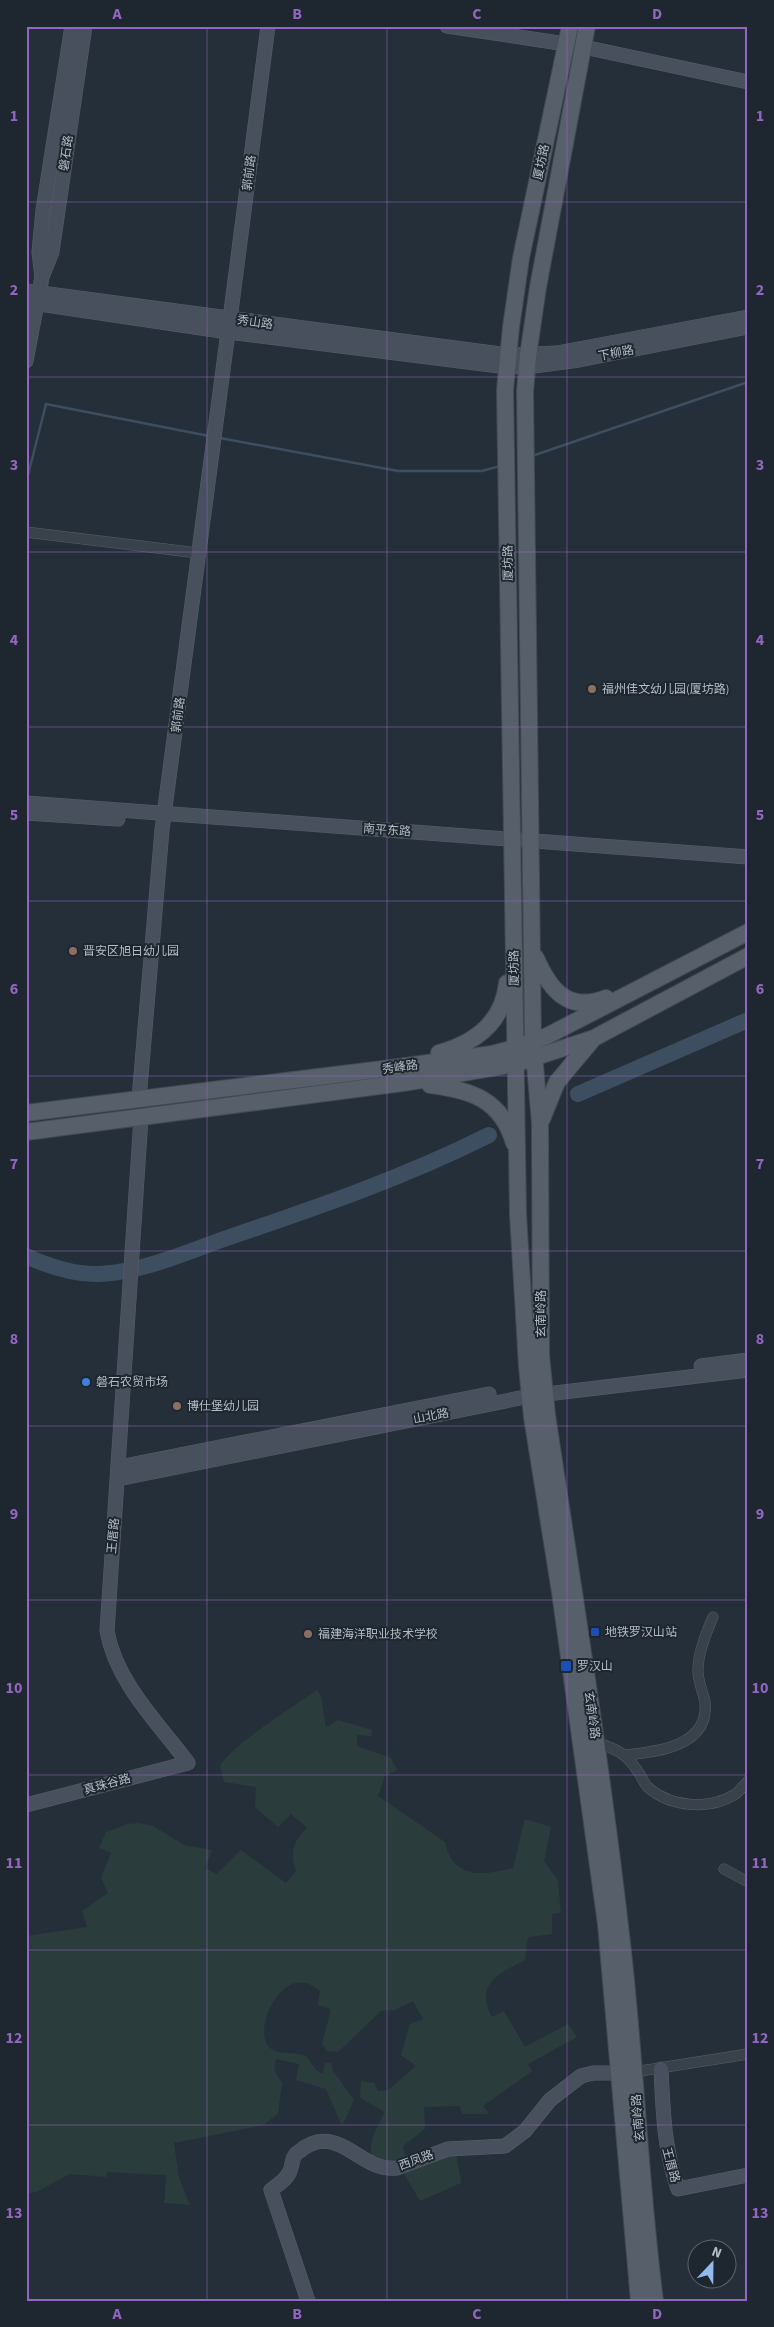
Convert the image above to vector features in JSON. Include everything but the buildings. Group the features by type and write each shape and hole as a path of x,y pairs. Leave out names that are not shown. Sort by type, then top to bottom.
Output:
{"main road":[{"name":"厦坊路","path":"517,1106 506,468 508,361 521,258 570,26"},
{"name":"厦坊路","path":"544,1098 533,1050 526,463 527,361 538,287 587,26"},
{"name":"秀峰路","path":"533,1050 637,989 748,932"},
{"path":"533,952 548,983 570,1000 596,1002 637,989"},
{"path":"399,1067 462,1046 489,1026 504,1002 508,975 514,955"},
{"name":"秀峰路","path":"26,1132 410,1082 533,1050 594,1038 748,956"},
{"path":"544,1098 594,1038"},
{"name":"秀峰路","path":"26,1113 399,1067 515,1056"},
{"path":"410,1082 464,1090 478,1096 500,1114 509,1128 518,1157"},
{"name":"玄南岭路","path":"536,1390 541,1355 540,1123 544,1098"},
{"name":"玄南岭路","path":"517,1106 518,1214 536,1390 612,1854 632,2145 639,2301"},
{"name":"玄南岭路","path":"632,2145 655,2301"}],"street":[{"name":"磐石路","path":"42,277 39,252 44,210 72,26"},
{"name":"磐石路","path":"26,361 32,297 52,252 84,26"},
{"name":"郭前路","path":"139,1099 164,818 268,26"},
{"path":"447,26 566,44"},
{"path":"584,47 748,82"},
{"name":"秀山路","path":"32,297 229,326 484,359"},
{"name":"下柳路","path":"527,361 748,317"},
{"name":"下柳路","path":"484,359 508,361 580,360 748,327"},
{"path":"26,532 198,553"},
{"name":"南平东路","path":"26,803 164,818 513,844 748,857"},
{"name":"南平东路","path":"26,813 164,818"},
{"name":"南平东路","path":"530,845 748,864"},
{"name":"王厝路","path":"141,1118 107,1616 109,1644 124,1677 188,1763"},
{"name":"山北路","path":"118,1473 536,1390 748,1360"},
{"name":"山北路","path":"536,1390 748,1370"},
{"path":"626,1755 655,1752 679,1745 694,1735 704,1718 705,1702 698,1672 699,1658 713,1617"},
{"path":"604,1745 630,1758 648,1788 669,1801 687,1805 719,1802 735,1795 748,1782"},
{"name":"真珠谷路","path":"26,1805 188,1763"},
{"path":"724,1868 748,1882"},
{"path":"626,2072 661,2069 748,2054"},
{"name":"王厝路","path":"661,2069 664,2136 678,2189 748,2175"},
{"name":"西凤路","path":"308,2301 271,2190 287,2177 293,2158 299,2152 319,2142 332,2141 378,2166 398,2168 448,2149 502,2148 519,2137 550,2100 581,2076 593,2073 626,2072"}],"green space":[{"path":"317,1690 321,1697 326,1727 338,1720 372,1730 371,1736 357,1735 357,1746 391,1758 397,1770 385,1776 378,1796 445,1842 449,1854 462,1869 470,1872 490,1873 513,1868 525,1819 551,1827 544,1861 558,1881 561,1913 552,1914 552,1934 528,1937 525,1960 498,1975 492,1981 486,1996 487,2006 492,2017 504,2011 525,2047 568,2024 577,2037 528,2064 532,2071 483,2106 489,2114 462,2114 460,2106 424,2107 425,2129 403,2146 405,2155 455,2148 461,2183 420,2201 400,2167 381,2162 372,2156 371,2143 373,2136 385,2112 360,2098 361,2081 374,2083 378,2091 388,2090 416,2066 401,2055 410,2024 423,2019 413,2001 395,2010 381,2011 338,2052 327,2051 322,2044 331,2009 318,2005 320,1991 306,1983 294,1984 283,1990 274,2001 264,2027 265,2039 269,2047 277,2052 306,2056 316,2070 323,2074 325,2063 331,2063 333,2071 354,2100 342,2126 326,2089 296,2080 299,2064 276,2059 274,2070 282,2083 278,2114 263,2125 174,2143 179,2178 190,2205 164,2203 166,2175 107,2172 106,2177 70,2174 36,2192 26,2194 26,1936 87,1927 82,1911 108,1893 101,1878 111,1853 99,1848 106,1832 128,1824 139,1823 153,1826 184,1845 212,1850 205,1868 217,1874 241,1850 286,1883 296,1871 293,1858 294,1847 307,1828 291,1814 278,1827 255,1807 256,1787 224,1782 220,1766 236,1748 250,1737"}],"waterway":[{"path":"532,456 748,382"},
{"path":"26,483 46,404 209,436"},
{"path":"220,438 398,471 482,471 500,466"},
{"path":"578,1094 748,1020"},
{"path":"26,1256 62,1269 81,1273 100,1274 132,1270 180,1255 360,1191 425,1165 489,1135"}],"place":[{"name":"福州佳文幼儿园(厦坊路)","path":"592,689"},
{"name":"晋安区旭日幼儿园","path":"73,951"},
{"name":"磐石农贸市场","path":"86,1382"},
{"name":"博仕堡幼儿园","path":"177,1406"},
{"name":"地铁罗汉山站","path":"595,1632"},
{"name":"福建海洋职业技术学校","path":"308,1634"},
{"name":"罗汉山","path":"566,1666"}]}
